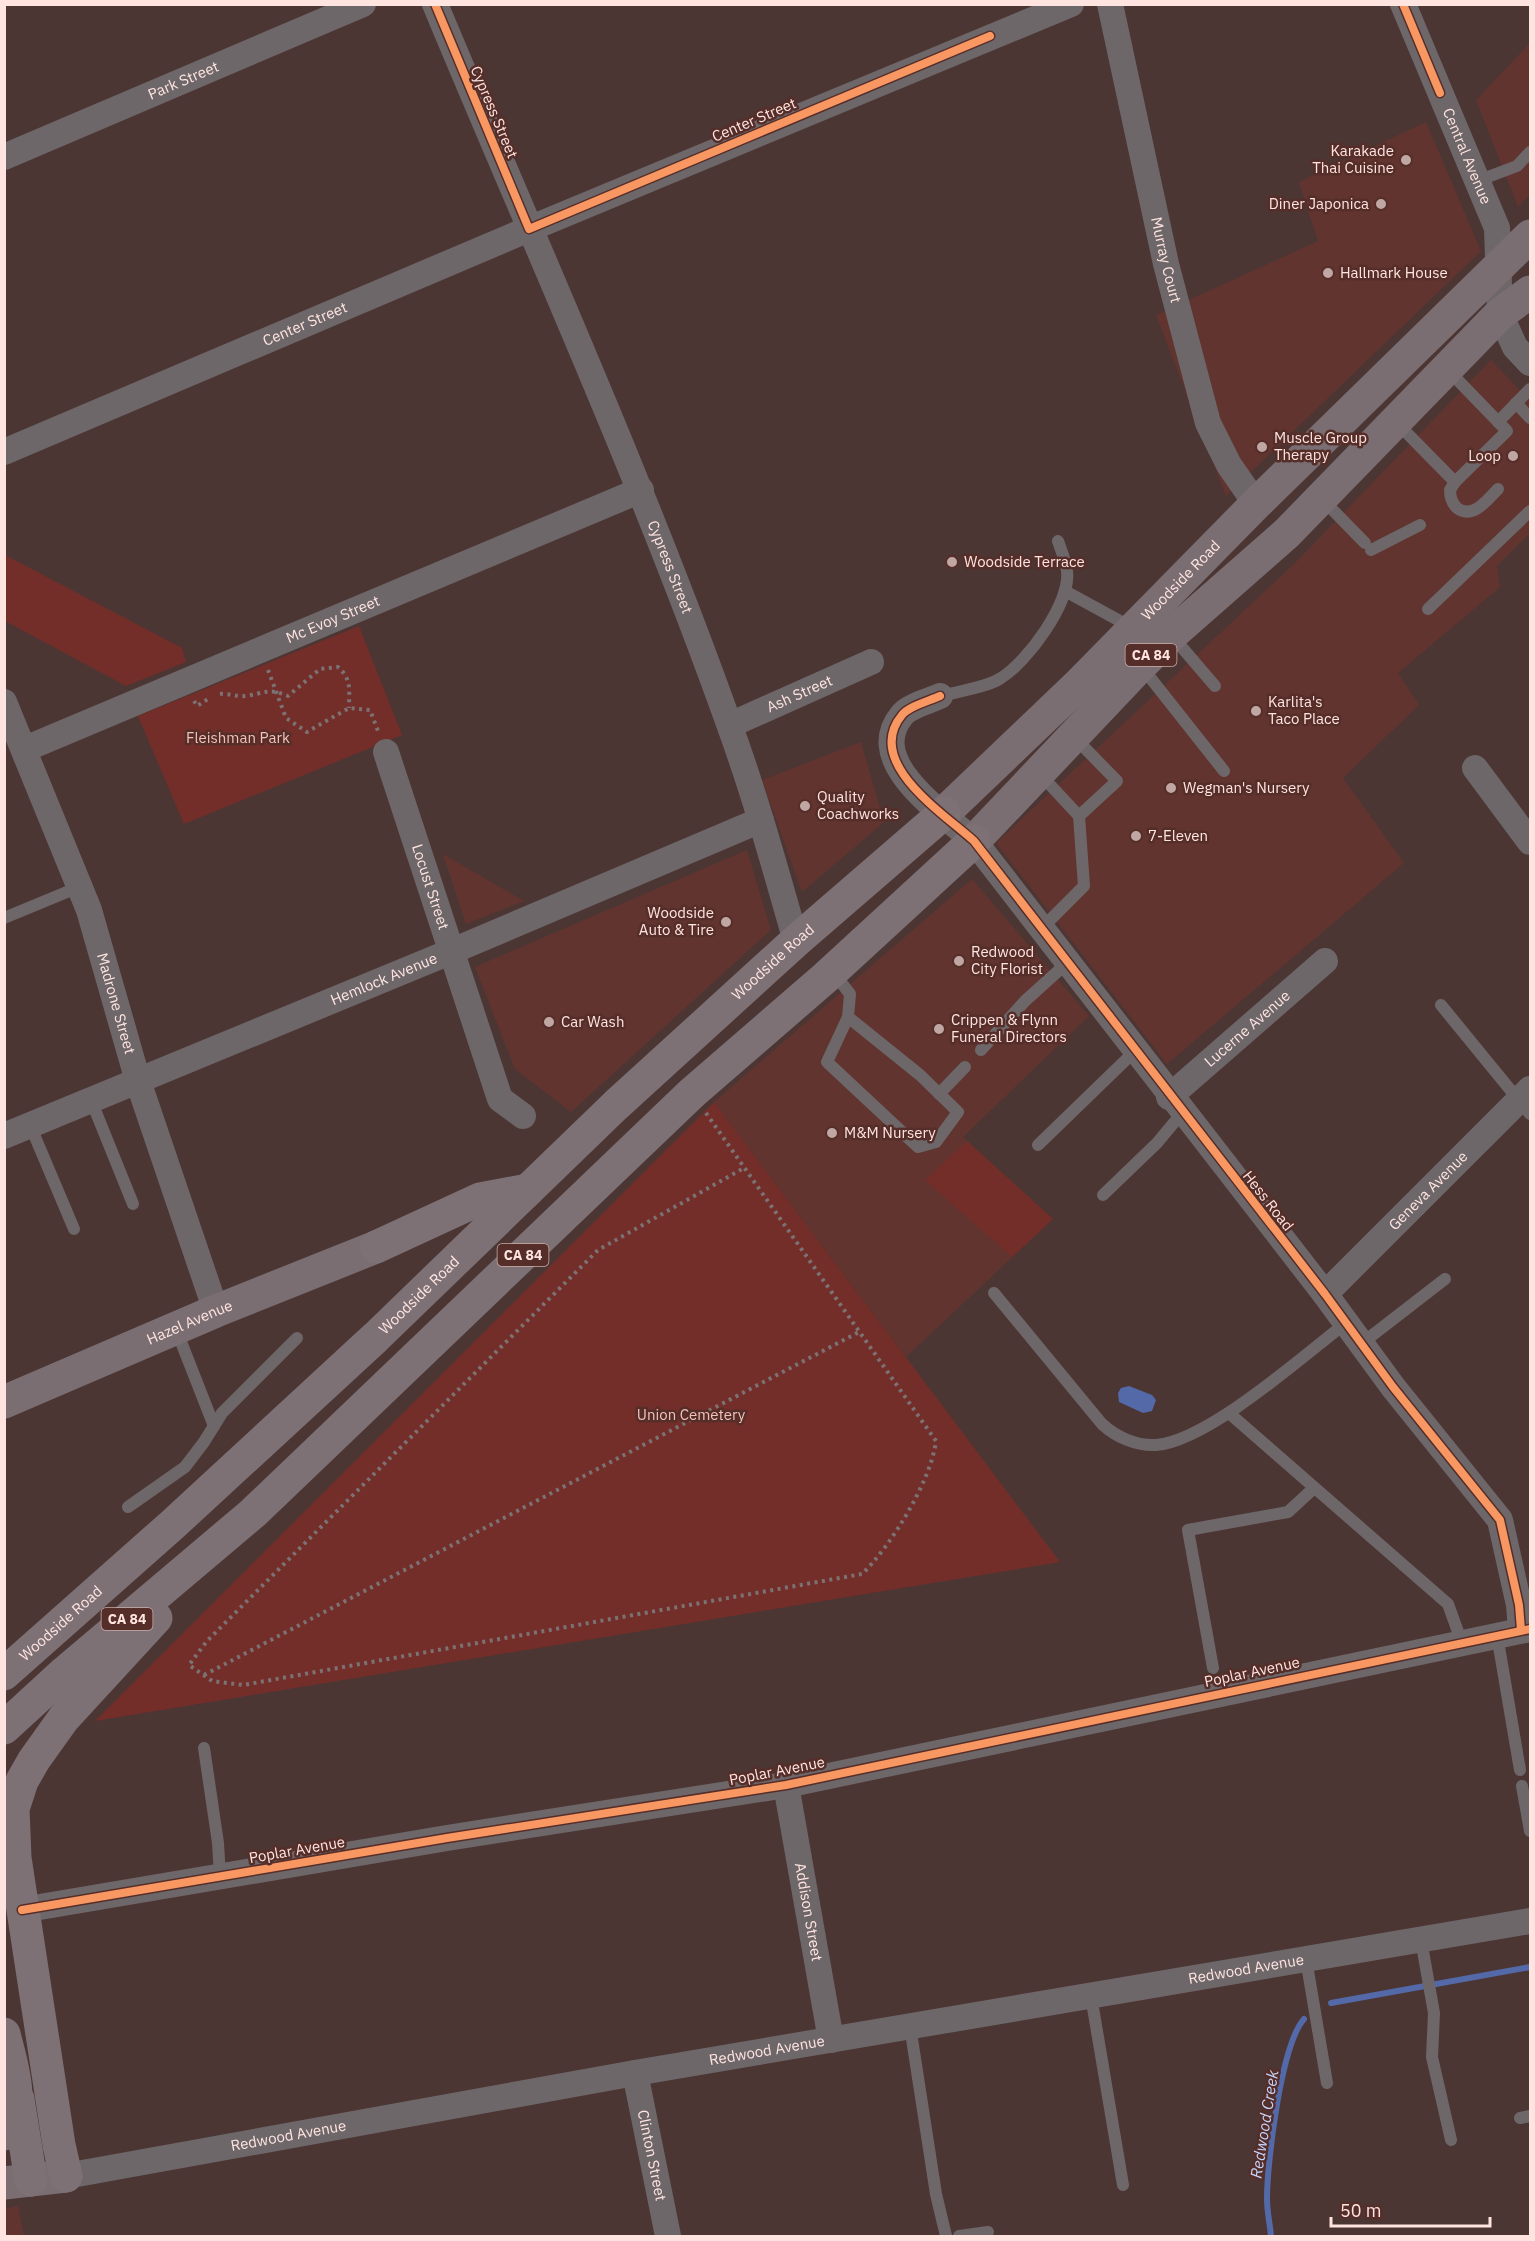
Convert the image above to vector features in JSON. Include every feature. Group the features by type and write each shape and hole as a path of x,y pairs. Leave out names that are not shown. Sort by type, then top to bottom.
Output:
{"highway":[{"name":"Woodside Road","path":"4,1674 368,1345 616,1105 796,941 944,813"},
{"name":"CA 84","path":"4,1728 65,1672 253,1513 692,1093 832,971 974,841"},
{"path":"376,1247 480,1199 528,1190"},
{"path":"66,2176 59,2145 22,1910 15,1858 13,1809 22,1781 64,1718 253,1513"},
{"path":"4,2034 18,2098 18,2181"},
{"path":"4,2134 11,2125 18,2098"}],"main road":[{"name":"Woodside Road","path":"944,813 1077,686 1256,504 1499,269 1530,236"},
{"name":"CA 84","path":"974,841 1171,635 1287,533 1500,314 1530,292"},
{"name":"Hazel Avenue","path":"4,1402 216,1311 376,1247"},
{"name":"Redwood Avenue","path":"18,2181 66,2176"}],"street":[{"name":"Park Street","path":"4,157 363,4"},
{"name":"Cypress Street","path":"435,4 641,490 730,724 796,941"},
{"name":"Center Street","path":"4,452 529,229 1071,4"},
{"name":"Murray Court","path":"1110,4 1166,264 1208,423 1229,465 1256,504"},
{"name":"Central Avenue","path":"1403,4 1497,228 1500,314"},
{"path":"1500,314 1515,346 1530,363"},
{"name":"Mc Evoy Street","path":"25,749 641,490"},
{"name":"Ash Street","path":"730,724 871,662"},
{"name":"Hess Road","path":"940,696 903,713 892,734 893,755 903,777 974,841 1175,1105 1500,1520 1519,1605 1516,1631"},
{"name":"Madrone Street","path":"4,702 89,910 138,1081 216,1311"},
{"name":"Locust Street","path":"386,752 500,1099 523,1116"},
{"path":"1475,768 1530,842"},
{"name":"Hemlock Avenue","path":"4,1136 450,952 761,820"},
{"name":"Lucerne Avenue","path":"1175,1105 1325,961"},
{"name":"Geneva Avenue","path":"1324,1294 1527,1101"},
{"name":"Poplar Avenue","path":"22,1910 786,1785 1516,1631"},
{"name":"Addison Street","path":"786,1785 831,2040"},
{"name":"Redwood Avenue","path":"66,2176 634,2073 1530,1921"},
{"name":"Clinton Street","path":"634,2073 668,2236"}],"lane":[{"path":"1477,181 1516,166 1530,152"},
{"path":"1446,369 1507,431 1455,482 1450,490 1452,502 1468,512 1479,508 1498,489"},
{"path":"1498,422 1530,389"},
{"path":"1516,403 1530,418"},
{"path":"1395,421 1455,482"},
{"path":"1321,498 1368,547 1420,525"},
{"path":"1428,609 1530,511"},
{"path":"940,696 1000,679 1025,658 1045,631 1065,591 1067,572 1058,541"},
{"path":"1065,591 1132,628"},
{"path":"1171,635 1215,686"},
{"path":"1140,666 1224,771"},
{"path":"1073,736 1117,781 1079,816"},
{"path":"1039,773 1079,816 1084,886 1041,929"},
{"path":"4,918 80,888"},
{"path":"981,1050 1025,1001 1067,963"},
{"path":"832,971 850,994 848,1017 832,1045 826,1062 918,1147 936,1142 958,1112 848,1017"},
{"path":"1441,1005 1527,1101"},
{"path":"1038,1145 1134,1052"},
{"path":"939,1094 965,1067"},
{"path":"91,1100 133,1204"},
{"path":"1103,1195 1157,1143 1175,1105"},
{"path":"30,1125 74,1228"},
{"path":"1361,1344 1445,1279"},
{"path":"994,1293 1091,1411 1114,1434 1147,1445 1160,1445 1185,1436 1229,1413 1346,1323"},
{"path":"176,1328 214,1426"},
{"path":"128,1507 185,1467 222,1413 297,1338"},
{"path":"1229,1413 1448,1604 1462,1643"},
{"path":"1213,1668 1188,1530 1287,1512 1314,1488"},
{"path":"1516,1631 1520,1770"},
{"path":"204,1748 218,1843 220,1877"},
{"path":"1522,1786 1530,1831"},
{"path":"1421,1940 1434,2013 1432,2057 1451,2140"},
{"path":"1306,1959 1327,2083"},
{"path":"1091,1996 1123,2186"},
{"path":"910,2026 936,2194 946,2236"},
{"path":"959,2236 988,2232"}],"path":[{"path":"260,650 286,718 306,732 349,708 370,710 386,752"},
{"path":"184,683 197,706 222,693 244,696 264,691 276,691 288,696 320,669 338,667 347,675 350,683 349,708"},
{"path":"692,1093 936,1441 933,1460 920,1487 881,1555 862,1574 243,1685 212,1681 189,1665 207,1641 598,1250 744,1168"},
{"path":"204,1675 859,1332"}],"shaded area":[{"path":"1530,43 1530,194 1518,207 1476,100"},
{"path":"1426,122 1481,251 1226,496 1156,315 1318,241 1299,182"},
{"path":"1491,360 1530,401 1530,533 1497,566 1500,587 1398,673 1419,705 1343,778 1404,863 1167,1064 996,843 1295,563"},
{"path":"861,742 884,822 802,892 762,780"},
{"path":"747,850 771,930 571,1112 515,1069 475,967"},
{"path":"443,854 524,901 466,924"},
{"path":"972,879 1089,1016 963,1137 1053,1219 906,1357 714,1102"},
{"path":"18,2206 24,2236 5,2236 5,2209"}],"green space":[{"path":"5,555 182,648 186,662 126,686 5,621"},
{"name":"Fleishman Park","path":"359,626 402,735 184,824 138,716"},
{"name":"Union Cemetery","path":"714,1102 1060,1562 95,1721"},
{"path":"967,1141 1053,1219 1012,1257 925,1180"}],"water":[{"path":"1129,1386 1152,1395 1156,1400 1152,1411 1143,1413 1119,1402 1118,1393 1121,1388"}],"waterway":[{"name":"Redwood Creek","path":"1331,2003 1530,1967"},
{"name":"Redwood Creek","path":"1271,2236 1267,2199 1277,2105 1289,2053 1304,2019"}],"cycle path":[{"path":"435,4 529,229 990,36"},
{"path":"1403,4 1440,93"},
{"path":"940,696 914,706 902,715 893,733 892,751 899,768 927,801 974,841 1325,1294 1393,1387 1500,1520 1519,1605 1521,1630"},
{"path":"22,1910 447,1838 786,1785 1530,1629"}],"place":[{"name":"Karakade Thai Cuisine","path":"1406,160"},
{"name":"Diner Japonica","path":"1381,204"},
{"name":"Hallmark House","path":"1328,273"},
{"name":"Muscle Group Therapy","path":"1262,447"},
{"name":"Loop","path":"1513,456"},
{"name":"Woodside Terrace","path":"952,562"},
{"name":"Karlita's Taco Place","path":"1256,711"},
{"name":"Wegman's Nursery","path":"1171,788"},
{"name":"Quality Coachworks","path":"805,806"},
{"name":"7-Eleven","path":"1136,836"},
{"name":"Woodside Auto & Tire","path":"726,922"},
{"name":"Redwood City Florist","path":"959,961"},
{"name":"Car Wash","path":"549,1022"},
{"name":"Crippen & Flynn Funeral Directors","path":"939,1029"},
{"name":"M&M Nursery","path":"832,1133"}]}
